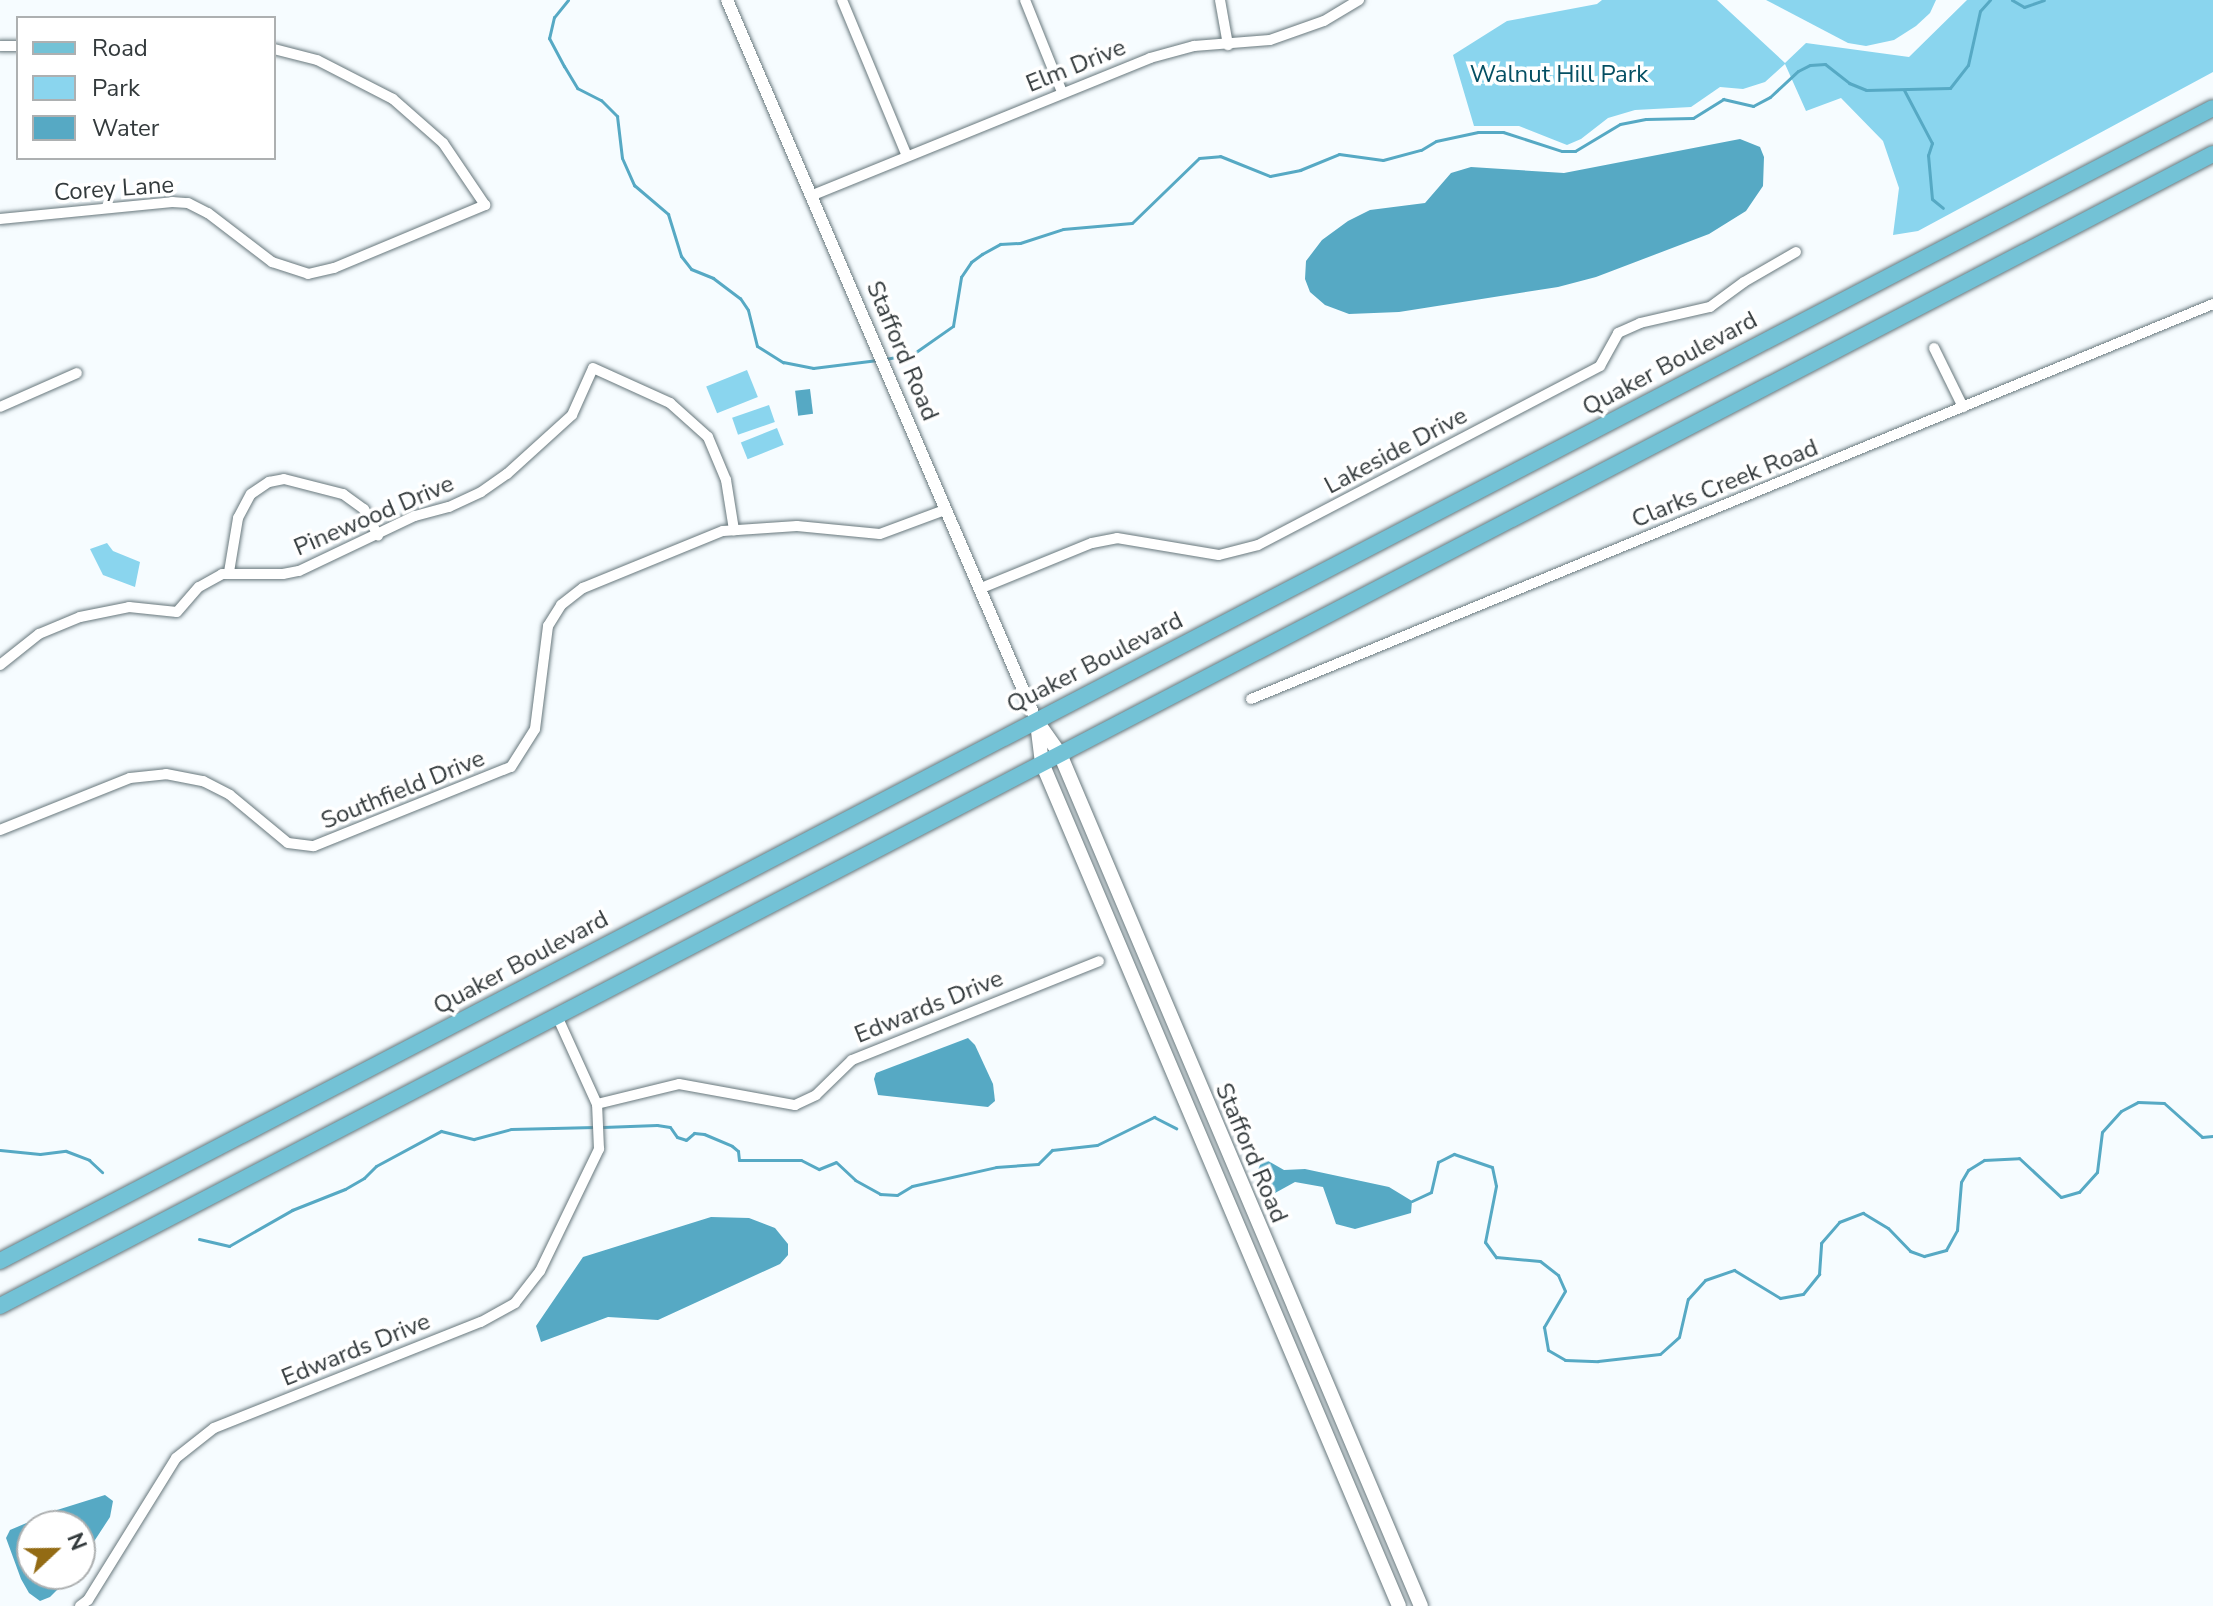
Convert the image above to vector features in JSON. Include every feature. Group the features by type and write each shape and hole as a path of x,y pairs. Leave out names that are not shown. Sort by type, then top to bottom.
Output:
{"main road":[{"name":"Quaker Boulevard","path":"0,1261 2213,108"},
{"path":"0,1306 2213,154"},
{"name":"Stafford Road","path":"1036,720 1060,754 1421,1606"},
{"name":"Stafford Road","path":"1036,720 1042,763 1399,1606"}],"street":[{"name":"Stafford Road","path":"727,0 1036,720"},
{"path":"842,0 907,156"},
{"path":"1025,0 1062,92"},
{"path":"1220,0 1228,45"},
{"name":"Elm Drive","path":"813,195 1062,92 1177,49 1290,35 1324,21 1359,0"},
{"name":"Corey Lane","path":"0,219 188,203 208,213 272,262 308,274 334,268 485,205 443,143 393,99 317,60 276,50"},
{"name":"Lakeside Drive","path":"979,589 1092,543 1117,538 1219,555 1258,545 1600,366 1618,333 1640,323 1710,307 1744,282 1796,252"},
{"name":"Clarks Creek Road","path":"1251,699 2213,304"},
{"path":"1934,348 1963,407"},
{"name":"Pinewood Drive","path":"229,572 283,574 299,571 415,516 449,507 507,474 572,415 593,368 670,403 708,437 726,480 734,530"},
{"path":"0,407 77,373"},
{"path":"0,665 39,634 80,617 129,607 180,611 199,587 229,572 238,518 251,494 269,482 284,479 343,494 364,509 378,535"},
{"name":"Southfield Drive","path":"0,830 130,778 166,774 199,780 230,795 288,843 314,846 390,819 500,773 522,755 539,713 544,636 554,614 570,596 598,581 698,540 734,530 797,526 880,534 945,510"},
{"name":"Edwards Drive","path":"598,1108 679,1084 795,1105 816,1095 852,1060 1099,961"},
{"name":"Edwards Drive","path":"80,1606 88,1600 176,1458 214,1428 481,1322 515,1303 540,1271 599,1149 598,1108 557,1016"}],"green space":[{"name":"Walnut Hill Park","path":"1602,0 1717,0 1785,63 1806,43 1909,57 1967,0 2213,0 2213,72 1918,231 1893,235 1899,188 1883,141 1841,98 1806,111 1785,64 1765,82 1743,89 1720,87 1691,107 1635,110 1608,118 1581,139 1567,145 1519,126 1474,126 1453,55 1507,21 1597,4"},
{"path":"1766,0 1936,0 1930,13 1916,26 1894,40 1866,46 1848,43"},
{"path":"747,370 758,397 717,413 706,386"},
{"path":"769,405 775,422 738,435 732,418"},
{"path":"777,428 784,445 748,459 741,443"},
{"path":"107,543 113,551 140,562 135,587 103,575 90,549"}],"water":[{"path":"1740,139 1760,147 1764,157 1763,186 1746,211 1709,234 1596,277 1558,287 1399,312 1349,314 1325,305 1310,292 1305,279 1306,261 1322,240 1348,221 1370,210 1425,203 1451,173 1471,167 1564,173"},
{"path":"810,389 813,414 798,416 795,391"},
{"path":"968,1038 975,1045 993,1084 995,1101 988,1107 878,1095 874,1079 876,1073"},
{"path":"1263,1158 1284,1170 1305,1169 1389,1187 1412,1201 1411,1213 1355,1229 1336,1224 1323,1187 1295,1182 1275,1193 1257,1172"},
{"path":"711,1217 749,1218 775,1228 788,1244 788,1255 780,1264 658,1320 608,1317 541,1342 536,1326 583,1257"},
{"path":"105,1495 113,1501 110,1517 96,1538 96,1510 57,1510"},
{"path":"16,1527 16,1565 6,1538 10,1530"},
{"path":"27,1590 57,1590 40,1601"}],"waterway":[{"path":"568,0 554,17 549,38 564,66 577,88 601,100 617,116 622,158 634,185 668,214 681,256 691,269 713,278 740,298 748,310 757,346 783,362 813,368 878,360"},
{"path":"885,359 913,354 953,326 961,277 971,262 982,254 1000,244 1020,243 1063,229 1132,223 1199,158 1220,156 1270,176 1300,170 1339,154 1383,160 1421,150 1436,141 1478,132 1503,132 1562,151 1575,151 1620,124 1646,119 1693,118 1723,99 1753,106 1770,97 1798,71 1810,65 1825,64 1849,83 1866,90 1950,88 1968,65 1980,11 1990,0"},
{"path":"2012,0 2024,7 2044,0"},
{"path":"1904,90 1932,143 1928,155 1932,199 1943,208"},
{"path":"1412,1201 1431,1192 1438,1162 1454,1154 1492,1167 1496,1186 1485,1242 1496,1257 1540,1261 1558,1275 1565,1291 1544,1327 1548,1350 1565,1360 1598,1361 1660,1354 1679,1337 1688,1299 1705,1280 1734,1270 1780,1298 1803,1294 1819,1274 1821,1243 1839,1222 1863,1213 1888,1228 1910,1251 1924,1256 1946,1250 1957,1230 1961,1182 1968,1170 1984,1160 2019,1158 2061,1197 2079,1192 2097,1172 2102,1132 2121,1111 2138,1102 2164,1103 2202,1137 2213,1136"},
{"path":"603,1127 670,1127 677,1137 686,1140 694,1133 704,1134 732,1146 738,1151 739,1160 801,1160 819,1169 836,1162 855,1180 880,1194 897,1195 912,1186 996,1167 1038,1164 1052,1150 1097,1145 1154,1117 1176,1128"},
{"path":"199,1239 229,1246 292,1210 345,1189 364,1178 376,1166 441,1131 474,1139 511,1129 595,1127"},
{"path":"0,1150 40,1154 66,1151 89,1160 102,1172"}]}
